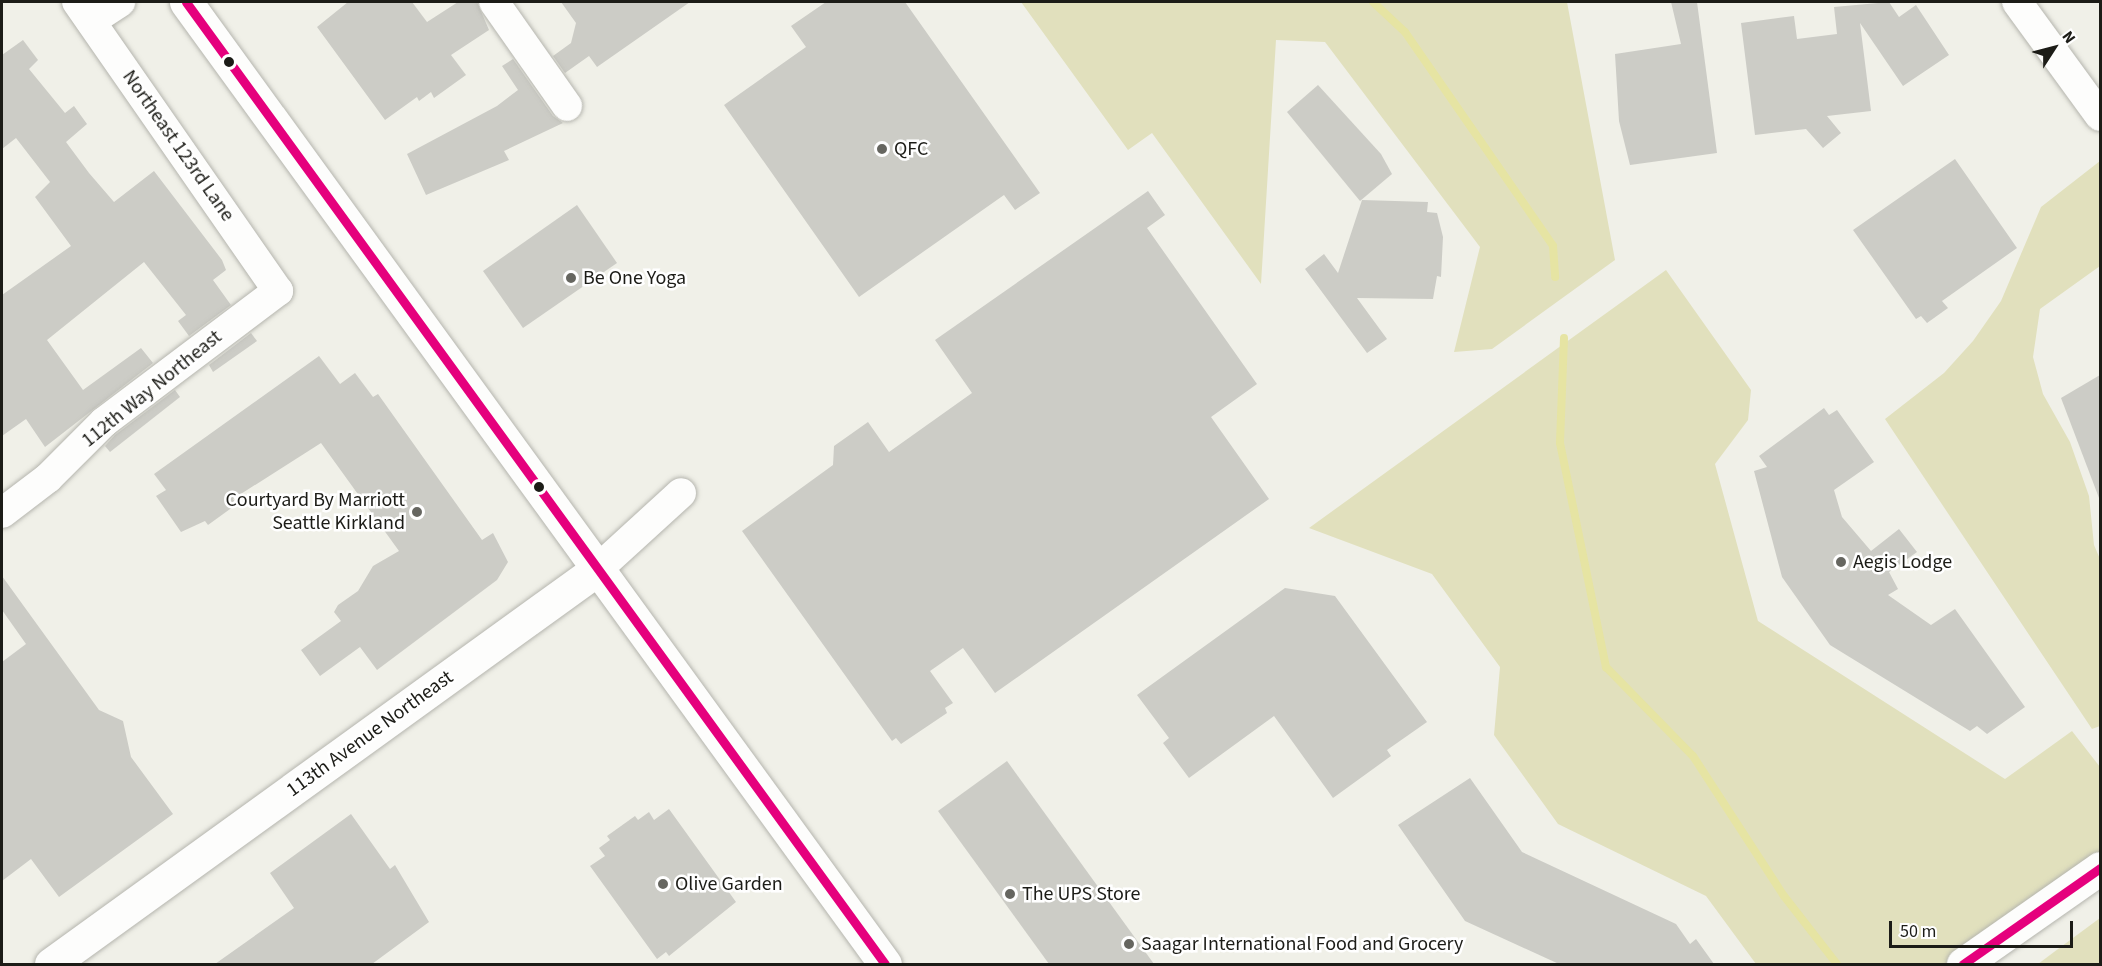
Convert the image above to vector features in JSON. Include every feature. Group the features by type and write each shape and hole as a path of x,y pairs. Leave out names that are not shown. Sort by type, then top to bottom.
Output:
{"main road":[{"path":"186,2 885,964"},
{"name":"113th Avenue Northeast","path":"51,964 599,568"},
{"path":"1963,964 2100,868"}],"street":[{"path":"84,11 120,2"},
{"path":"494,2 567,106"},
{"path":"2018,2 2100,116"},
{"name":"Northeast 123rd Lane","path":"84,11 278,291"},
{"name":"112th Way Northeast","path":"2,513 48,478 104,422 278,291"},
{"name":"113th Avenue Northeast","path":"599,568 681,493"}],"green space":[{"path":"1021,2 1567,2 1615,260 1492,349 1454,352 1480,247 1325,42 1276,40 1261,284 1152,133 1128,150"},
{"path":"2100,161 2100,266 2040,309 2033,357 2043,394 2070,442 2089,496 2094,545 2100,559 2100,726 2092,729 1885,419 1944,373 1973,341 2001,301 2041,207"},
{"path":"1666,270 1751,390 1748,420 1715,464 1758,621 2005,779 2072,731 2100,767 2100,868 1963,964 1756,964 1706,896 1558,824 1494,735 1500,667 1432,574 1309,528"},
{"path":"2100,918 2100,964 2038,964 2058,949"}],"building":[{"path":"348,2 412,2 427,22 458,2 477,2 489,30 451,55 466,75 434,98 431,92 419,101 417,97 385,120 317,27"},
{"path":"561,2 690,2 597,67 589,56 565,73 553,56 571,43 576,23"},
{"name":"QFC","path":"826,2 905,2 1040,193 1015,210 1004,195 859,297 724,105 806,47 791,26"},
{"path":"1671,2 1697,2 1717,153 1630,165 1619,121 1615,54 1681,44"},
{"path":"1889,2 1899,17 1916,5 1949,55 1903,86 1860,23 1871,111 1827,116 1841,133 1823,148 1806,129 1755,135 1741,23 1794,16 1797,39 1837,34 1834,7"},
{"path":"23,40 38,60 29,69 65,113 74,106 87,124 66,142 89,173 114,202 154,171 222,260 226,270 213,280 231,305 189,336 178,321 186,315 144,262 47,340 83,390 141,348 153,363 45,447 26,419 2,436 2,295 71,246 35,197 50,182 16,138 2,149 2,55"},
{"path":"513,59 553,116 563,123 504,151 509,160 426,195 407,154 497,106 518,90 502,66"},
{"path":"1318,85 1381,154 1392,174 1360,201 1287,112"},
{"path":"1955,159 2017,248 1942,301 1948,308 1927,323 1921,316 1916,319 1853,230"},
{"path":"1148,191 1165,215 1147,228 1257,384 1211,417 1269,499 995,693 963,648 930,671 953,703 945,708 947,713 901,744 896,738 892,741 742,531 833,465 834,446 868,422 889,452 972,393 935,340"},
{"path":"1362,200 1428,202 1427,212 1437,213 1443,237 1441,277 1437,276 1433,299 1357,298 1387,339 1367,353 1305,269 1324,254 1338,273"},
{"path":"577,205 617,263 523,328 483,271"},
{"path":"251,333 257,341 213,372 209,365"},
{"name":"Courtyard By Marriott Seattle Kirkland","path":"319,356 340,384 355,373 373,397 378,394 482,540 493,533 508,562 497,580 377,670 360,647 320,676 301,650 341,621 334,612 338,605 358,591 373,566 399,551 321,443 233,499 237,504 208,525 205,521 181,532 156,496 166,490 154,474"},
{"path":"2100,375 2100,498 2099,498 2061,398"},
{"path":"175,390 180,397 110,452 105,446 115,435"},
{"name":"Aegis Lodge","path":"1824,408 1829,415 1837,410 1874,462 1834,490 1842,517 1871,551 1899,529 1917,552 1889,572 1898,589 1888,595 1931,625 1955,609 2025,707 1987,734 1977,726 1970,731 1830,645 1782,577 1754,471 1767,467 1759,456"},
{"path":"2,576 99,710 123,721 131,757 173,814 59,897 31,859 2,881 2,662 26,644 2,610"},
{"path":"1285,588 1335,596 1427,722 1387,750 1391,756 1333,798 1274,716 1189,778 1163,743 1169,738 1137,695"},
{"path":"1007,761 1154,964 1049,964 938,811"},
{"path":"1470,778 1522,852 1676,924 1690,944 1696,939 1714,964 1559,964 1465,921 1398,825"},
{"name":"Olive Garden","path":"669,809 736,902 669,956 666,952 657,959 590,866 605,856 599,848 610,840 607,836 635,816 638,820 649,812 654,820"},
{"path":"351,814 390,869 395,865 429,922 372,964 215,964 294,908 270,873"}],"waterway":[{"path":"1373,2 1405,32 1553,246 1555,277"},
{"path":"1564,338 1560,443 1606,667 1693,756 1784,896 1837,964"}],"transit line":[{"path":"186,2 885,964"},
{"path":"1963,964 2100,868"}],"place":[{"name":"QFC","path":"882,149"},
{"name":"Be One Yoga","path":"571,278"},
{"name":"Courtyard By Marriott Seattle Kirkland","path":"417,512"},
{"name":"Aegis Lodge","path":"1841,562"},
{"name":"Olive Garden","path":"663,884"},
{"name":"The UPS Store","path":"1010,894"},
{"name":"Saagar International Food and Grocery","path":"1129,944"}]}
